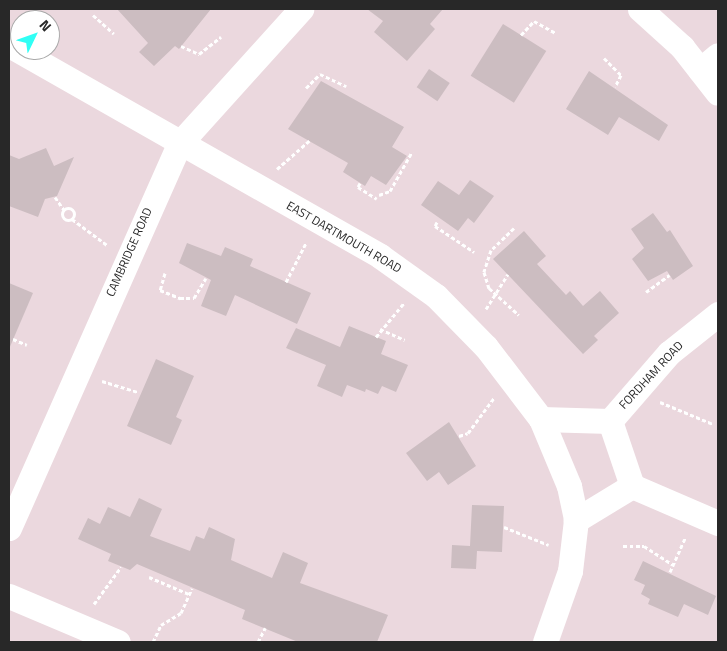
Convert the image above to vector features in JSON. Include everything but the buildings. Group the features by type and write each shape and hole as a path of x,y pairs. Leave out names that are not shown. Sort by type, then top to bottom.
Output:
{"street":[{"name":"CAMBRIDGE ROAD","path":"9,528 127,256 180,143 301,9"},
{"path":"640,9 709,62 718,92"},
{"name":"EAST DARTMOUTH ROAD","path":"9,45 317,220 418,281 468,328 541,419 569,486 576,520 573,555 545,642"},
{"name":"FORDHAM ROAD","path":"610,421 634,391 669,354 718,314"},
{"path":"541,419 610,421 632,486 718,523"},
{"path":"576,520 632,486"},
{"path":"9,596 118,642"}],"path":[{"path":"93,15 114,34"},
{"path":"521,35 534,21 556,33"},
{"path":"181,46 199,54 221,38"},
{"path":"604,58 621,75 615,87"},
{"path":"306,88 320,74 346,86"},
{"path":"263,190 274,172 310,141"},
{"path":"379,195 390,191 412,152"},
{"path":"360,183 358,188 377,199"},
{"path":"55,197 64,210 63,218 72,219 127,256"},
{"path":"64,210 74,211 72,219"},
{"path":"286,282 317,220"},
{"path":"437,222 435,226 474,252"},
{"path":"514,228 491,250 484,263 486,282 519,315"},
{"path":"165,273 160,290 180,298 194,298 206,278"},
{"path":"468,328 508,274"},
{"path":"646,292 670,275"},
{"path":"376,337 380,328 418,281"},
{"path":"380,328 405,340"},
{"path":"13,339 27,345"},
{"path":"76,374 137,392"},
{"path":"634,391 713,424"},
{"path":"459,436 468,433 485,406 497,396"},
{"path":"504,528 573,555"},
{"path":"670,572 690,528"},
{"path":"623,546 644,546 673,565"},
{"path":"82,627 121,567"},
{"path":"149,577 190,594"},
{"path":"153,642 161,625 180,613 192,588"},
{"path":"258,642 264,628"}]}
